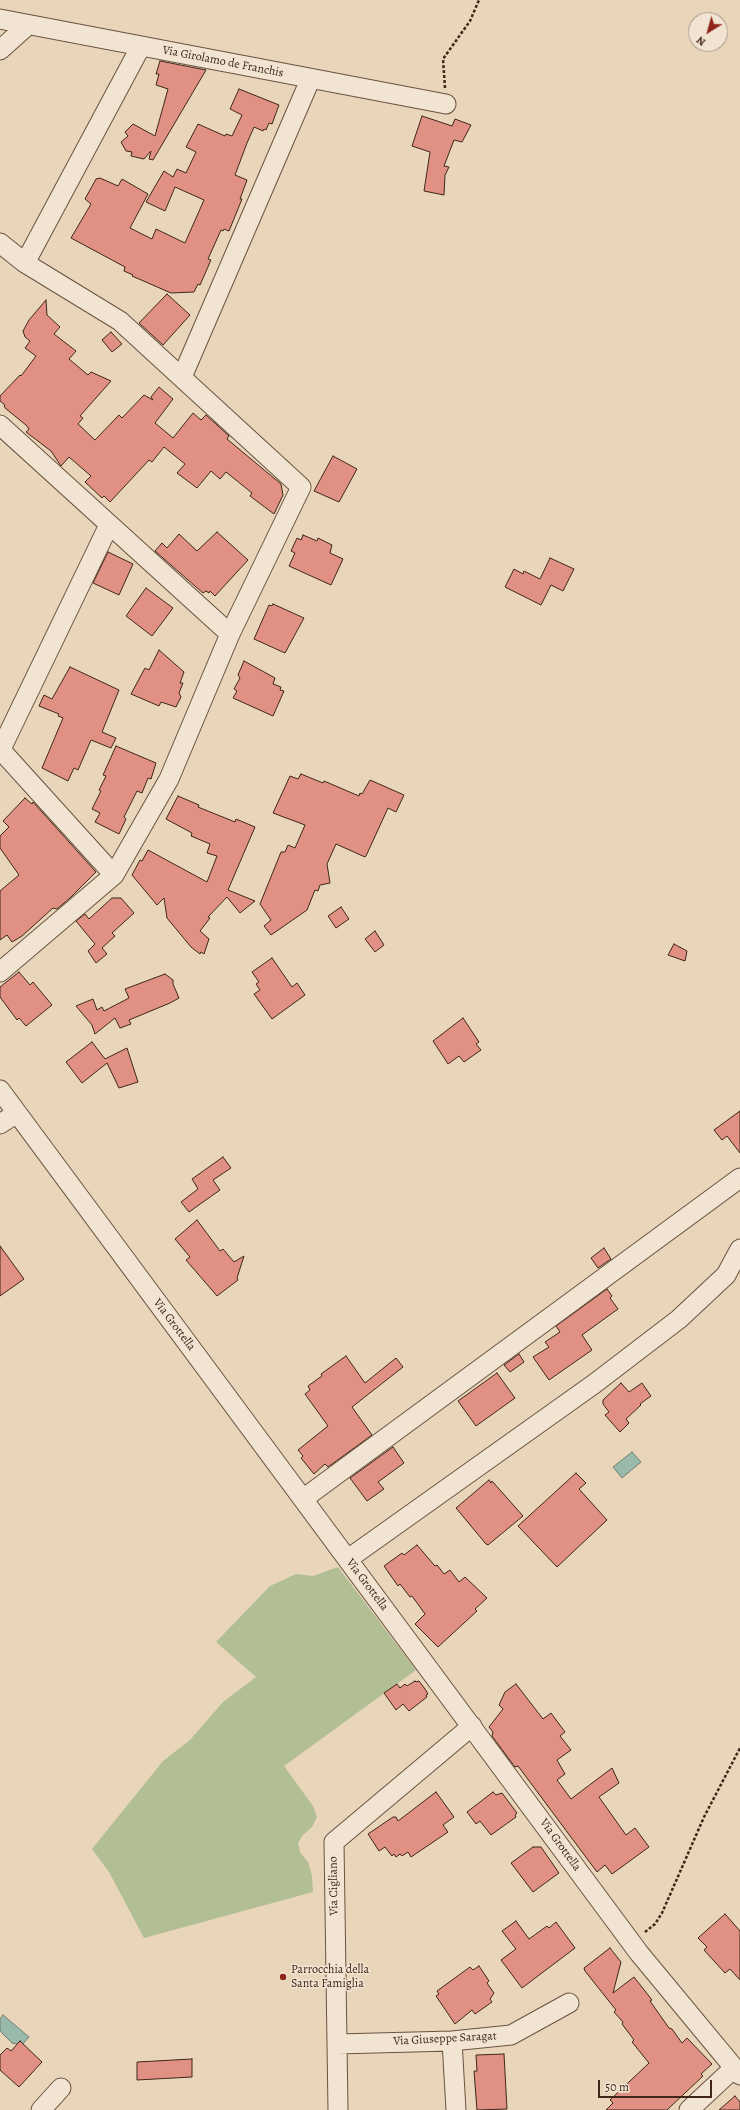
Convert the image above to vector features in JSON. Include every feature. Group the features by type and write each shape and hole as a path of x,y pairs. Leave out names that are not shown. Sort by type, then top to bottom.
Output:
{"street":[{"name":"Via Girolamo de Franchis","path":"0,19 310,80 446,104"},
{"path":"0,50 28,25"},
{"path":"25,263 141,46"},
{"path":"182,377 310,80"},
{"path":"0,243 25,263 120,321 301,487 230,634 169,779 114,875 0,972"},
{"path":"0,425 230,634"},
{"path":"109,524 0,749 114,875"},
{"name":"Via Grottella","path":"0,1090 630,1940 737,2071"},
{"path":"0,1124 17,1113"},
{"path":"303,1499 740,1178"},
{"path":"348,1559 594,1384 679,1319 726,1275 740,1249"},
{"name":"Via Cigliano","path":"338,2110 334,1842 472,1726"},
{"name":"Via Giuseppe Saragat","path":"337,2044 452,2041 510,2035 569,2003"},
{"path":"452,2041 456,2110"},
{"path":"689,2110 737,2071"},
{"path":"41,2110 61,2088"}],"path":[{"path":"446,104 443,59 470,21 479,0"},
{"path":"630,1940 644,1933 655,1924 662,1913 704,1817 740,1748"}],"shaded area":[{"path":"632,1452 641,1462 622,1478 613,1467"},
{"path":"338,1567 416,1670 284,1766 313,1806 317,1817 312,1827 303,1835 298,1843 300,1852 308,1862 312,1876 313,1892 144,1938 109,1872 92,1849 163,1761 190,1740 223,1702 256,1677 216,1642 270,1586 296,1574 313,1576"},
{"path":"3,2015 29,2037 22,2045 12,2043 0,2031 0,2019"}],"building":[{"path":"160,61 206,70 153,160 149,159 151,151 144,159 131,156 132,152 126,151 121,142 128,136 125,132 133,124 155,136 168,89 156,85 159,74 156,74"},
{"path":"239,89 279,105 272,124 269,123 266,130 264,129 263,131 254,127 235,175 247,180 240,199 242,199 229,231 224,229 223,231 221,230 208,259 211,260 200,285 198,284 194,292 171,293 132,276 133,275 124,271 125,267 71,238 91,204 85,199 96,179 100,178 118,186 122,179 148,194 130,228 152,239 156,229 185,243 204,200 175,187 165,211 146,202 164,171 173,177 177,169 186,173 196,152 186,147 198,124 225,136 226,134 232,136 242,115 230,109"},
{"path":"422,116 452,126 455,119 471,125 462,142 454,140 444,166 449,167 445,175 444,195 424,191 430,152 412,146"},
{"path":"167,294 190,315 163,345 139,323"},
{"path":"46,300 47,315 60,327 54,334 76,351 69,359 88,375 91,372 111,381 80,416 83,418 78,424 95,440 119,415 122,418 144,395 153,400 151,397 159,387 173,399 155,423 173,438 193,413 201,420 206,415 229,436 227,439 281,484 283,495 274,514 250,496 252,493 226,472 220,479 211,471 197,488 177,473 185,464 164,447 152,462 149,460 110,502 104,496 102,498 85,482 91,476 69,457 61,466 51,451 26,432 29,429 26,425 5,408 4,404 0,401 0,396 20,375 21,376 36,356 25,348 30,341 25,337 23,331 29,320"},
{"path":"111,332 122,344 112,352 102,340"},
{"path":"333,456 357,469 339,502 314,491"},
{"path":"217,532 248,560 215,596 210,591 209,593 206,591 203,593 155,551 162,543 167,548 179,534 197,551"},
{"path":"303,535 317,541 318,538 332,545 330,553 343,559 331,585 289,566 295,553 291,551 297,538 301,540"},
{"path":"108,552 133,564 119,595 93,583"},
{"path":"550,558 574,569 563,591 551,585 541,605 505,587 514,569 523,574 524,571 540,579"},
{"path":"146,588 173,608 152,636 126,616"},
{"path":"273,604 304,618 285,653 254,639 269,605 272,606"},
{"path":"159,650 184,672 180,683 183,683 179,693 181,697 176,707 161,702 159,706 131,694 145,668 149,670"},
{"path":"244,661 275,678 273,684 281,687 280,690 284,691 273,716 233,698 237,691 234,689 240,678 238,675"},
{"path":"70,667 119,690 102,732 116,738 111,748 91,740 78,770 74,768 68,781 42,768 63,718 58,716 59,714 39,706 44,695 52,699"},
{"path":"116,746 156,763 151,779 148,778 142,793 137,791 124,817 126,819 119,834 95,822 100,813 92,809 101,791 99,790 106,776 103,775"},
{"path":"301,774 323,783 324,781 359,796 360,793 362,794 370,780 404,795 396,812 388,808 365,857 336,844 327,864 330,883 320,885 318,891 315,890 307,910 271,935 264,926 271,920 260,904 281,852 285,852 288,845 295,848 305,825 273,813 290,776 298,779"},
{"path":"178,796 199,805 198,807 235,822 236,819 255,827 228,890 255,901 240,913 227,897 208,917 210,918 200,931 209,939 204,954 201,952 200,954 191,947 167,918 164,898 157,905 132,875 140,860 142,861 148,850 207,882 217,856 207,853 210,844 191,836 192,833 166,819"},
{"path":"25,798 32,804 33,802 96,872 57,909 53,908 22,936 12,942 7,935 0,940 0,891 19,875 0,848 0,836 9,827 3,821"},
{"path":"112,898 121,898 134,913 112,933 115,936 102,948 107,954 96,963 88,951 95,944 76,921 85,914 89,919"},
{"path":"341,907 349,919 336,928 328,916"},
{"path":"375,931 384,945 375,952 365,939"},
{"path":"674,944 687,951 685,961 668,955"},
{"path":"272,958 292,987 297,983 305,995 272,1019 254,994 260,990 256,984 259,982 252,972"},
{"path":"19,972 30,985 33,982 52,1005 26,1026 19,1018 17,1020 0,997 0,987"},
{"path":"165,974 173,980 173,984 179,998 129,1020 131,1024 120,1028 115,1018 95,1034 92,1025 76,1006 93,999 97,1010 102,1007 104,1011 129,998 125,989"},
{"path":"463,1018 479,1042 476,1044 481,1050 464,1062 459,1056 448,1064 433,1041"},
{"path":"92,1042 105,1059 127,1048 138,1082 119,1088 107,1063 82,1083 66,1062"},
{"path":"740,1111 740,1153 727,1136 722,1140 714,1130"},
{"path":"223,1157 231,1168 213,1180 220,1190 189,1212 181,1202 198,1189 192,1179"},
{"path":"197,1220 220,1251 223,1249 234,1262 244,1256 237,1278 238,1280 217,1296 186,1260 190,1257 175,1239"},
{"path":"0,1246 24,1279 0,1296"},
{"path":"604,1248 611,1259 598,1268 591,1258"},
{"path":"607,1289 612,1296 610,1298 618,1309 582,1335 592,1350 549,1380 533,1357 549,1347 545,1342 560,1332 556,1326"},
{"path":"519,1354 524,1362 510,1372 504,1365"},
{"path":"346,1356 365,1383 396,1358 403,1367 352,1407 372,1435 328,1467 325,1464 314,1474 301,1458 303,1456 298,1450 328,1426 305,1394 310,1390 308,1386 322,1376 321,1374"},
{"path":"497,1373 515,1398 476,1426 458,1401"},
{"path":"621,1383 629,1392 642,1383 651,1396 640,1404 641,1405 626,1419 629,1423 620,1432 605,1415 609,1412 603,1404 603,1400"},
{"path":"393,1447 404,1463 378,1482 384,1489 367,1501 350,1478"},
{"path":"576,1473 586,1483 579,1489 607,1520 557,1567 518,1526"},
{"path":"489,1480 491,1483 492,1481 523,1516 488,1545 456,1508"},
{"path":"417,1545 444,1574 450,1570 459,1582 465,1577 487,1598 475,1609 477,1611 438,1647 415,1624 425,1614 412,1596 410,1597 400,1584 398,1586 384,1566 402,1553 404,1555"},
{"path":"415,1681 419,1681 425,1689 428,1694 426,1695 427,1697 409,1711 403,1704 396,1710 384,1693 397,1684 400,1688 405,1684 407,1686"},
{"path":"516,1684 543,1719 551,1713 565,1732 560,1736 571,1750 557,1760 565,1774 557,1780 571,1799 612,1768 619,1783 599,1797 626,1835 635,1828 649,1847 612,1874 605,1865 597,1872 518,1766 515,1767 492,1736 493,1732 489,1727 503,1709 499,1705 505,1692"},
{"path":"436,1792 454,1817 443,1825 448,1832 411,1857 408,1852 402,1856 400,1854 396,1857 394,1854 392,1856 385,1847 379,1851 368,1834 393,1817 396,1817 398,1821"},
{"path":"493,1792 496,1795 502,1793 517,1813 515,1815 516,1817 491,1835 480,1821 476,1824 467,1812"},
{"path":"533,1847 541,1847 559,1873 533,1892 511,1863"},
{"path":"725,1914 740,1931 740,1980 730,1969 725,1973 704,1950 707,1947 698,1938"},
{"path":"516,1921 529,1939 547,1926 549,1928 556,1922 575,1948 522,1988 501,1960 516,1949 502,1931"},
{"path":"610,1948 621,1962 613,1993 634,1977 652,2000 650,2001 669,2028 672,2029 682,2043 687,2038 712,2064 701,2074 703,2076 667,2110 606,2110 613,2103 610,2100 649,2063 632,2042 634,2040 622,2024 623,2022 614,2012 616,2010 585,1971 584,1968"},
{"path":"479,1966 489,1981 487,1983 494,1993 490,1999 492,2002 475,2014 472,2010 455,2024 436,1996 439,1994 437,1991 470,1967 473,1970"},
{"path":"20,2041 42,2062 19,2087 0,2070 0,2055 7,2048 11,2051"},
{"path":"504,2054 507,2109 477,2110 474,2071 477,2071 476,2055"},
{"path":"192,2059 192,2077 137,2080 137,2062"},
{"path":"735,2096 740,2102 740,2110 719,2110"}],"place":[{"name":"Parrocchia della Santa Famiglia","path":"283,1977"}]}
